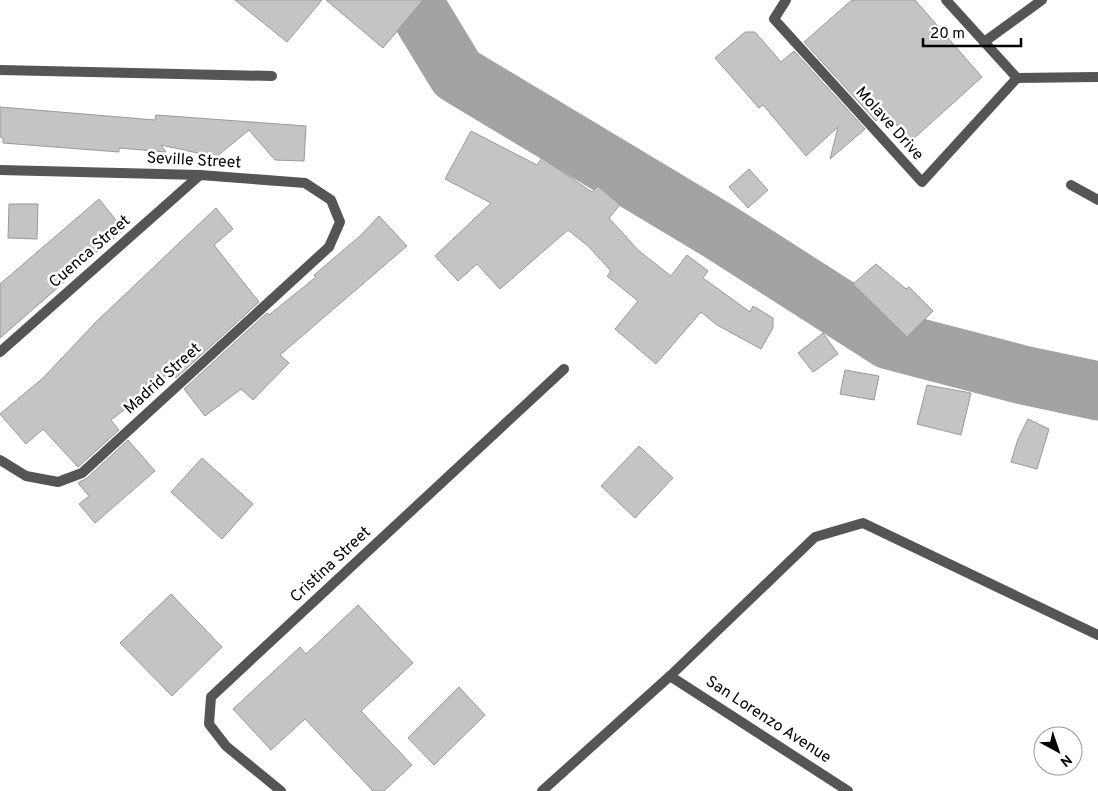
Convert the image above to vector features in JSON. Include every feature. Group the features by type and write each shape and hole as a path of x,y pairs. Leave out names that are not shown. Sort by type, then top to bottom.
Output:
{"street":[{"name":"Molave Drive","path":"786,0 774,19 922,182 1017,78"},
{"path":"946,0 1017,78 1098,77"},
{"path":"984,42 1042,0"},
{"path":"0,70 272,76"},
{"name":"Seville Street","path":"0,170 200,175 305,183 331,200 340,222 329,247"},
{"name":"Cuenca Street","path":"0,352 200,175"},
{"path":"1071,184 1098,200"},
{"name":"Madrid Street","path":"0,460 26,476 58,482 82,473 329,247"},
{"name":"Cristina Street","path":"281,791 226,746 209,724 211,697 564,369"},
{"path":"542,791 670,676 815,537 863,523 1098,635"},
{"name":"San Lorenzo Avenue","path":"670,676 848,791"}],"building":[{"path":"235,0 322,0 287,42"},
{"path":"326,0 423,0 383,48"},
{"path":"852,0 915,0 982,77 911,141 885,112 876,121 804,42"},
{"path":"745,32 755,32 781,62 794,51 865,129 830,159 838,127 806,156 763,105 759,108 715,58"},
{"path":"0,107 155,120 156,115 306,126 304,161 275,160 249,130 216,157 161,145 166,152 119,148 119,152 3,143 3,138 0,137"},
{"path":"471,131 537,165 542,158 592,192 598,186 620,205 609,218 639,251 671,276 687,255 708,271 703,278 750,312 753,306 773,318 773,328 761,349 717,325 701,312 656,364 615,329 638,301 607,276 611,271 588,246 568,230 500,289 477,264 458,281 435,256 491,203 445,179"},
{"path":"749,169 768,190 748,208 729,187"},
{"path":"99,199 124,230 68,275 70,277 0,338 0,284"},
{"path":"9,204 38,204 37,239 8,238"},
{"path":"216,208 233,229 214,245 259,302 176,378 172,373 111,420 119,430 78,467 43,429 26,444 0,414 43,378 97,321"},
{"path":"379,216 407,246 280,355 289,363 253,400 241,389 205,416 184,389 267,313 269,315 316,277 314,275 360,236"},
{"path":"876,264 906,289 909,287 933,311 907,337 853,284"},
{"path":"823,333 838,354 813,372 798,353"},
{"path":"845,370 879,376 874,400 840,394"},
{"path":"927,385 971,393 961,435 917,424"},
{"path":"1028,419 1049,429 1037,469 1011,462 1018,439"},
{"path":"128,440 155,471 95,523 79,504 89,496 78,483 87,478"},
{"path":"639,446 673,478 635,518 601,486"},
{"path":"202,458 253,504 222,539 171,492"},
{"path":"171,594 222,647 172,696 120,643"},
{"path":"358,605 413,663 361,711 412,765 384,791 373,791 305,719 271,750 233,709 300,647 306,654"},
{"path":"459,687 485,715 434,765 408,738"}],"waterway":[{"path":"412,0 457,74 717,230 889,340 1023,375 1098,391"}]}
